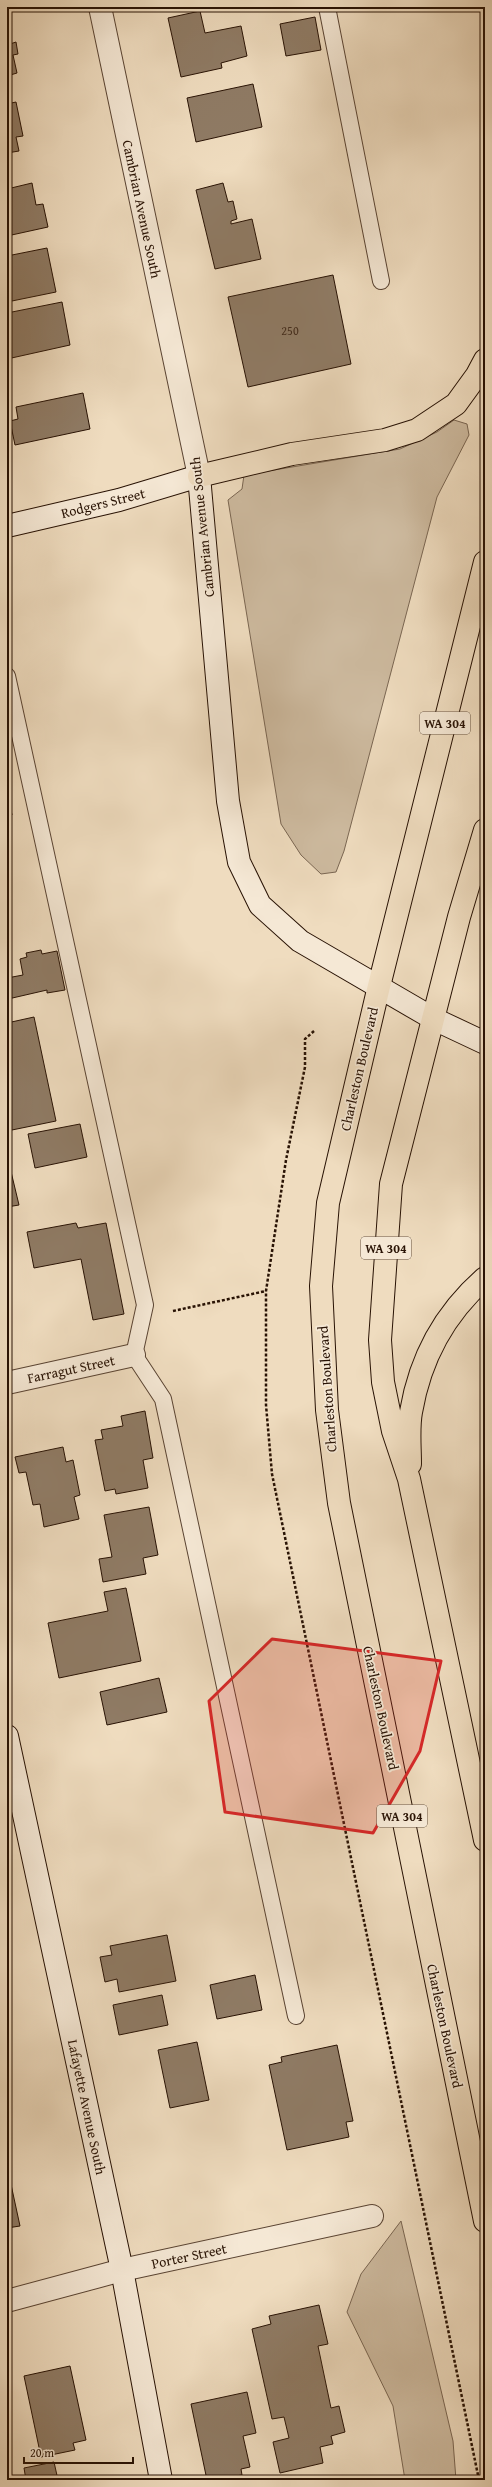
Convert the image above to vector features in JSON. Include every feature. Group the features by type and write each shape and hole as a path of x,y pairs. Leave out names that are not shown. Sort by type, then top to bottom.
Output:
{"highway":[{"path":"199,476 292,454 385,440 417,430 456,404 477,375 485,360"},
{"name":"Charleston Boulevard","path":"485,562 379,986 328,1203 321,1286 327,1410 339,1503 485,2221"},
{"name":"WA 304","path":"485,830 459,917 391,1184 380,1340 383,1382 393,1431 409,1479 485,1840"},
{"path":"409,1479 411,1413 422,1366 440,1331 463,1297 485,1278"}],"street":[{"name":"Cambrian Avenue South","path":"100,7 199,476 228,801 239,862 260,905 300,941 379,986"},
{"name":"Rodgers Street","path":"7,526 119,500 199,476"},
{"path":"379,986 434,1019 485,1044"},
{"name":"Farragut Street","path":"7,1383 134,1355"},
{"name":"Lafayette Avenue South","path":"7,1736 122,2270 161,2480"},
{"name":"Porter Street","path":"7,2301 122,2270 372,2216"}],"lane":[{"path":"327,7 381,281"},
{"path":"7,676 145,1305 134,1355 163,1399 296,2016"}],"path":[{"path":"314,1031 305,1039 305,1067 286,1160 266,1291 266,1405 272,1474 479,2480"},
{"path":"142,1318 266,1291"}],"highlighted area":[{"path":"272,1639 441,1661 420,1751 373,1833 225,1812 209,1701"}],"shaded area":[{"path":"454,420 467,424 469,435 437,497 344,851 336,872 321,874 301,855 281,824 228,500 242,489 244,475 400,449 437,432"},
{"path":"401,2221 453,2441 456,2480 405,2480 393,2406 347,2312 361,2274"}],"building":[{"path":"200,11 205,33 241,26 247,56 221,63 222,68 181,77 168,18"},
{"path":"315,17 321,50 286,56 280,24"},
{"path":"7,31 10,44 16,42 18,54 13,55 17,73 7,76"},
{"path":"253,84 262,127 196,142 187,98"},
{"path":"16,102 23,136 16,137 19,151 7,153 7,104"},
{"path":"32,183 36,205 43,204 48,227 7,236 7,189"},
{"path":"223,183 228,202 233,201 237,219 231,221 231,224 252,219 261,259 215,269 196,190"},
{"path":"47,248 56,292 7,302 7,256"},
{"path":"333,275 351,364 248,387 228,297"},
{"path":"62,302 70,345 7,359 7,313"},
{"path":"83,393 90,429 15,445 10,421 18,419 16,407"},
{"path":"7,789 12,815 7,816"},
{"path":"7,931 11,951 7,952"},
{"path":"41,950 42,954 57,951 65,990 47,993 47,990 8,999 7,978 23,975 20,959 27,957 26,953"},
{"path":"34,1017 56,1121 7,1131 7,1023"},
{"path":"80,1124 87,1157 35,1168 28,1134"},
{"path":"7,1155 19,1205 7,1207"},
{"path":"76,1223 78,1228 106,1223 124,1314 93,1320 81,1259 34,1268 27,1232"},
{"path":"145,1411 153,1458 143,1460 148,1488 116,1494 115,1489 105,1491 95,1440 103,1439 101,1430 123,1426 121,1416"},
{"path":"63,1447 66,1462 73,1460 80,1495 74,1497 79,1519 44,1527 40,1504 33,1505 26,1472 19,1473 15,1457"},
{"path":"149,1507 158,1555 143,1558 146,1574 103,1582 99,1559 112,1557 104,1515"},
{"path":"126,1588 141,1661 59,1678 48,1623 108,1611 104,1592"},
{"path":"159,1678 167,1712 107,1725 100,1692"},
{"path":"167,1935 176,1981 119,1992 117,1979 105,1982 100,1957 112,1955 110,1946"},
{"path":"255,1975 262,2010 217,2019 210,1985"},
{"path":"162,1995 168,2025 119,2035 113,2005"},
{"path":"197,2042 209,2100 170,2108 158,2050"},
{"path":"337,2045 353,2121 346,2122 349,2137 287,2150 269,2065 282,2062 281,2057"},
{"path":"7,2166 20,2226 7,2228"},
{"path":"319,2305 328,2344 318,2346 331,2408 339,2406 345,2432 331,2436 333,2444 320,2447 323,2463 280,2473 273,2442 289,2438 284,2417 272,2419 252,2329 271,2324 269,2316"},
{"path":"70,2366 86,2440 73,2443 75,2450 41,2457 24,2376"},
{"path":"247,2392 256,2433 243,2436 250,2467 241,2469 242,2475 207,2480 191,2404"},
{"path":"54,2462 58,2480 26,2480 24,2468"}]}
